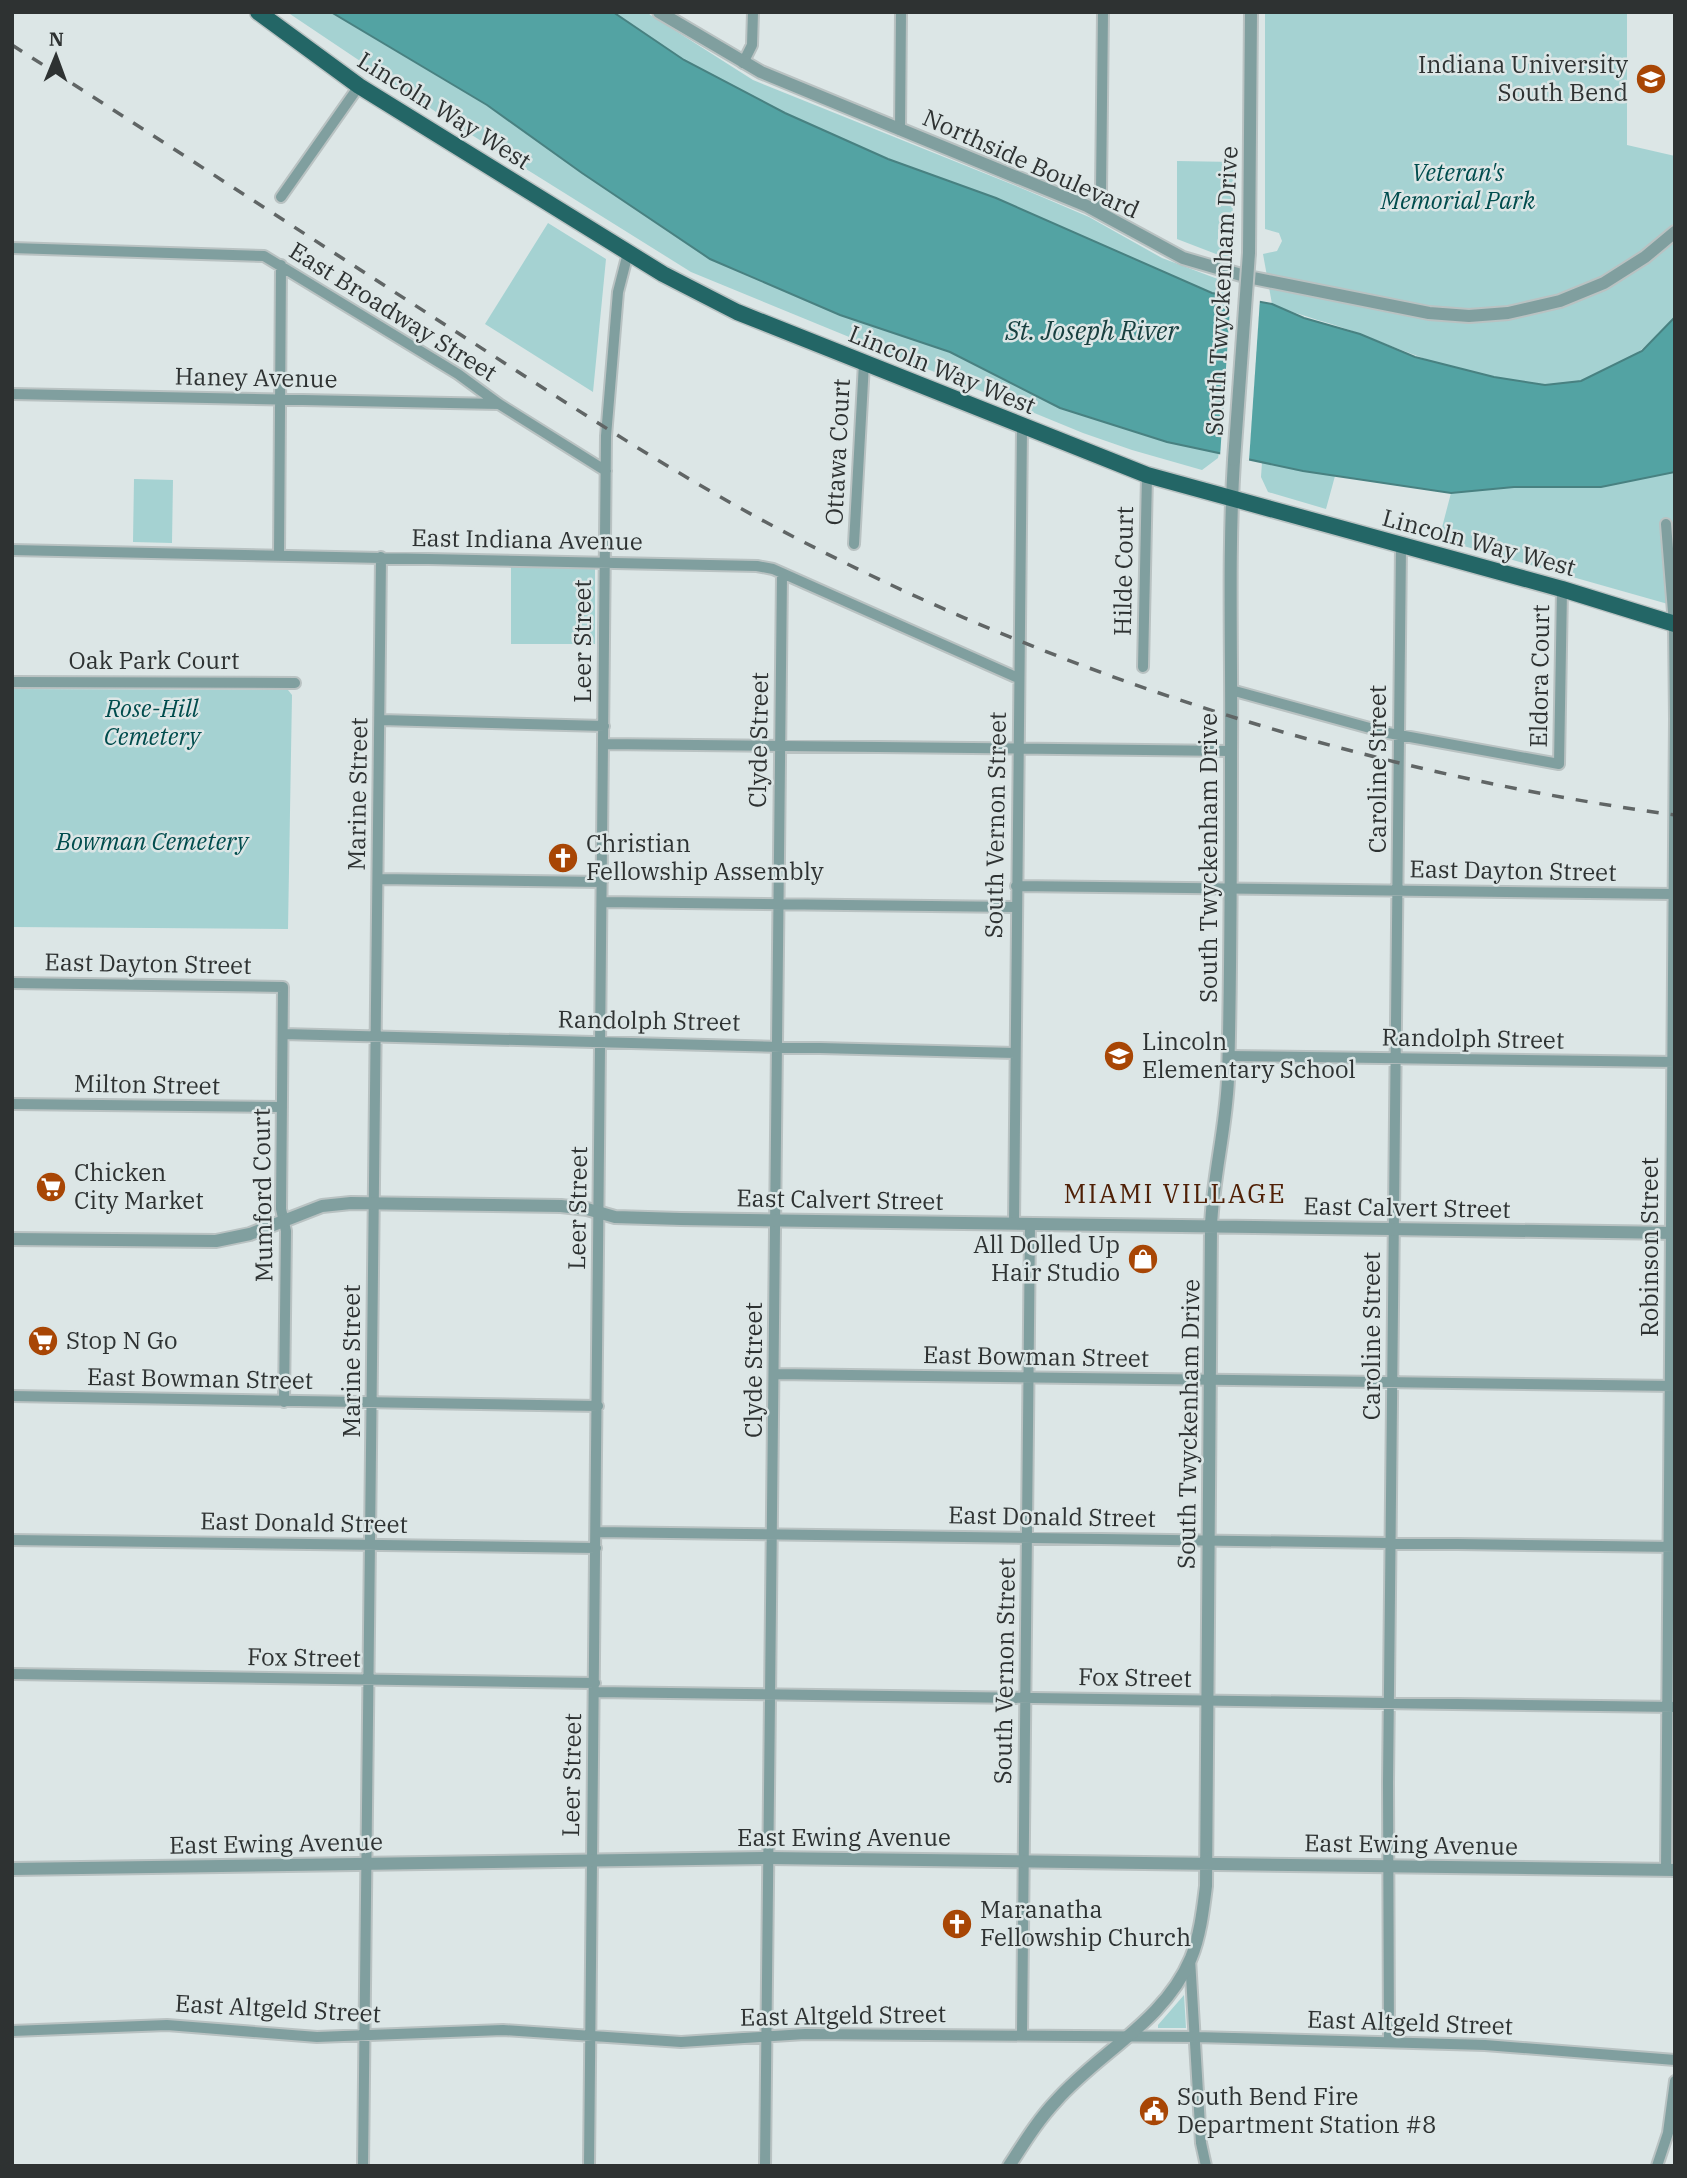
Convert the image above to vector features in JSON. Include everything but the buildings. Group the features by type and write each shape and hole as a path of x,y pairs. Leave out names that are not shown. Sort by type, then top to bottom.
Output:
{"main road":[{"name":"Lincoln Way West","path":"258,12 359,86 628,253 708,298 1022,427 1147,475 1562,589 1675,624"}],"street":[{"name":"Northside Boulevard","path":"659,12 743,63 1095,211 1208,267 1409,310 1469,316 1531,309 1580,294 1623,272 1675,232"},
{"path":"743,63 752,45 753,12"},
{"path":"900,130 901,12"},
{"path":"1095,211 1101,191 1103,12"},
{"name":"South Twyckenham Drive","path":"1206,2166 1201,2143 1190,1959 1203,1908 1206,1862 1212,1226 1217,1162 1224,1135 1228,1056 1232,498 1249,253 1251,12"},
{"path":"281,197 359,86"},
{"name":"East Broadway Street","path":"12,248 264,256 458,374 499,404 606,471"},
{"name":"Leer Street","path":"589,2166 605,744 604,563 606,471 618,292 628,253"},
{"path":"279,556 281,265"},
{"name":"Ottawa Court","path":"854,544 864,363"},
{"name":"Haney Avenue","path":"12,394 499,404"},
{"name":"South Vernon Street","path":"1014,1224 1015,907 1022,427"},
{"name":"Hilde Court","path":"1143,667 1147,475"},
{"name":"Robinson Street","path":"1667,524 1675,624 1670,1870"},
{"name":"Caroline Street","path":"1389,2042 1388,1703 1401,545"},
{"name":"East Indiana Avenue","path":"12,550 757,566 782,574 1018,678"},
{"name":"Marine Street","path":"363,2166 381,557"},
{"name":"Clyde Street","path":"765,2166 776,1374 782,574"},
{"name":"Eldora Court","path":"1399,735 1559,764 1562,589"},
{"name":"Oak Park Court","path":"12,682 295,683"},
{"path":"1231,690 1399,735"},
{"path":"381,720 604,726"},
{"path":"605,744 1231,751"},
{"path":"378,879 602,882"},
{"name":"East Dayton Street","path":"1016,886 1674,894"},
{"path":"602,902 1015,907"},
{"name":"East Dayton Street","path":"12,983 283,987"},
{"name":"Mumford Court","path":"283,987 283,1221 286,1245 284,1402"},
{"name":"Randolph Street","path":"282,1034 1015,1053"},
{"name":"Randolph Street","path":"1228,1056 1674,1062"},
{"name":"Milton Street","path":"12,1104 282,1107"},
{"name":"East Calvert Street","path":"12,1239 216,1241 250,1234 322,1206 374,1203 561,1206 587,1209 615,1217 1673,1233"},
{"name":"South Vernon Street","path":"1022,2035 1030,1224"},
{"name":"East Bowman Street","path":"776,1374 1672,1386"},
{"name":"East Bowman Street","path":"12,1396 598,1406"},
{"name":"East Donald Street","path":"596,1532 1672,1547"},
{"name":"East Donald Street","path":"12,1540 596,1548"},
{"name":"Fox Street","path":"12,1674 370,1680 771,1694 1671,1707"},
{"name":"East Ewing Avenue","path":"12,1869 770,1857 1670,1870"},
{"path":"1009,2166 1056,2100 1129,2037 1161,2004 1190,1959"},
{"name":"East Altgeld Street","path":"12,2031 167,2025 298,2036 366,2037 503,2030 681,2042 768,2036 1022,2035 1196,2038 1389,2042 1567,2050 1675,2060"},
{"path":"1657,2166 1668,2133 1675,2081"}],"green space":[{"path":"287,12 331,12 487,105 710,259 840,315 950,352 1060,408 1167,442 1219,453 1218,458 1202,470 1083,433 691,272 451,122"},
{"path":"613,12 646,12 753,80 1089,217 1162,258 1231,284 1230,297 1212,293 996,198 888,159 785,113 684,60"},
{"name":"Veteran's Memorial Park","path":"1265,12 1627,12 1627,145 1675,156 1675,317 1644,348 1607,372 1579,382 1552,385 1525,384 1469,373 1272,304 1263,254 1277,251 1282,241 1279,233 1265,229"},
{"path":"1177,161 1235,162 1232,224 1218,230 1218,242 1231,252 1229,259 1177,239"},
{"path":"548,223 606,259 593,392 485,324"},
{"path":"1262,462 1335,476 1326,509 1268,492 1261,477"},
{"path":"1675,472 1675,606 1439,539 1451,493 1514,487 1601,487"},
{"path":"134,479 173,480 172,543 133,542"},
{"path":"511,567 595,568 595,644 511,644"},
{"name":"Bowman Cemetery","path":"12,689 288,690 292,695 288,929 12,927"},
{"path":"1184,1995 1186,2028 1158,2028 1158,2025"}],"water":[{"name":"St. Joseph River","path":"331,12 613,12 684,60 785,113 888,159 996,198 1212,293 1272,304 1304,318 1360,334 1415,357 1494,377 1545,385 1581,381 1642,351 1675,317 1675,472 1601,487 1514,487 1451,493 1303,471 1167,442 1060,408 950,352 840,315 710,259 487,105"}],"pier":[{"path":"1231,293 1260,299 1249,461 1220,457"}],"railway":[{"path":"12,45 664,464 792,536 896,587 1003,634 1111,676 1221,713 1333,746 1446,774 1560,797 1675,815"}],"place":[{"name":"Indiana University South Bend","path":"1651,79"},
{"name":"Christian Fellowship Assembly","path":"563,858"},
{"name":"Lincoln Elementary School","path":"1119,1056"},
{"name":"Chicken City Market","path":"51,1187"},
{"name":"All Dolled Up Hair Studio","path":"1143,1259"},
{"name":"Stop N Go","path":"43,1341"},
{"name":"Maranatha Fellowship Church","path":"957,1924"},
{"name":"South Bend Fire Department Station #8","path":"1154,2111"}],"district":[{"name":"MIAMI VILLAGE","path":"1175,1194"}],"park label":[{"name":"Rose-Hill Cemetery","path":"152,723"}]}
